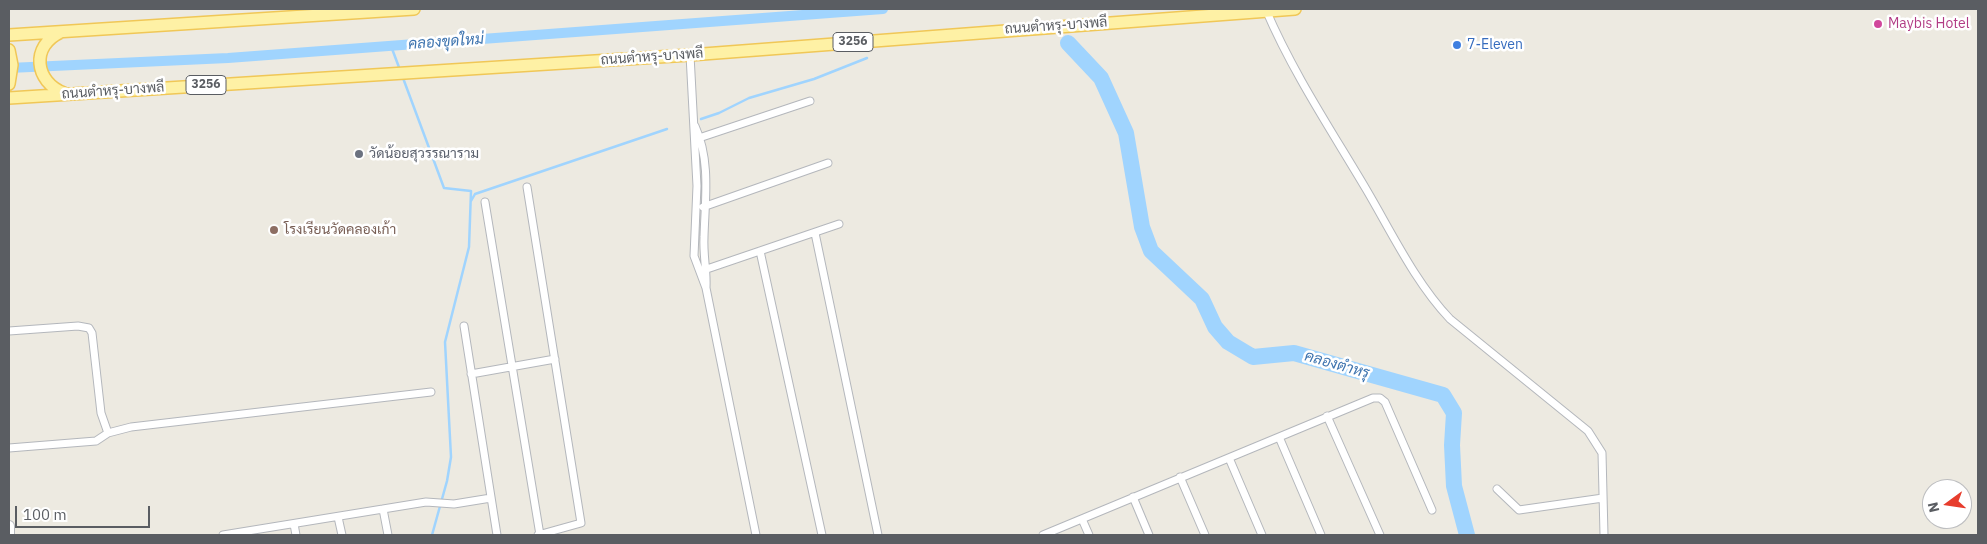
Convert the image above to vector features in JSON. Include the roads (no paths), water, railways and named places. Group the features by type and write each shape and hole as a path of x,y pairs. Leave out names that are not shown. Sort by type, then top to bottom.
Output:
{"main road":[{"path":"9,35 371,10 414,9"},
{"name":"ถนนตำหรุ-บางพลี","path":"9,98 690,55 1295,9"},
{"path":"62,32 53,37 43,50 40,68 48,84 67,94"},
{"path":"9,84 12,71 10,51"},
{"path":"9,102 21,97"},
{"path":"9,526 9,535"}],"street":[{"path":"1266,10 1301,78 1438,307 1450,320 1588,431 1602,453 1604,535"},
{"path":"690,55 694,125 706,179 704,238 707,269 706,288 756,535"},
{"path":"697,139 810,101"},
{"path":"697,139 694,241 698,272 706,288"},
{"path":"696,209 828,163"},
{"path":"485,202 539,535 581,523 527,187"},
{"path":"698,272 839,224"},
{"path":"815,232 878,535"},
{"path":"760,251 822,535"},
{"path":"9,331 78,326 89,328 92,333 101,413 108,433"},
{"path":"464,326 497,535"},
{"path":"471,374 555,359"},
{"path":"9,448 96,441 108,433 131,427 430,392"},
{"path":"1043,535 1374,398 1380,398 1385,402 1432,510"},
{"path":"1327,416 1380,535"},
{"path":"1279,437 1321,535"},
{"path":"1230,458 1262,535"},
{"path":"1180,477 1205,535"},
{"path":"1497,489 1519,510 1603,498"},
{"path":"1133,497 1149,535"},
{"path":"223,535 252,533 338,516 426,502 454,504 491,498"},
{"path":"383,509 388,535"},
{"path":"338,516 342,535"},
{"path":"1082,519 1088,535"},
{"path":"294,524 296,535"}],"waterway":[{"name":"คลองขุดใหม่","path":"9,68 228,58 883,9"},
{"name":"คลองตำหรุ","path":"1068,43 1101,78 1126,133 1142,227 1151,251 1202,299 1215,327 1228,342 1253,357 1294,353 1443,395 1454,413 1452,445 1454,486 1467,535"},
{"path":"391,46 400,70"},
{"path":"701,119 719,113 749,98 814,79 867,58"},
{"path":"403,78 444,188 471,191 469,247 445,342 451,457 447,481 432,535"},
{"path":"471,201 475,194 667,129"}],"place":[{"name":"Maybis Hotel","path":"1878,24"},
{"name":"7-Eleven","path":"1457,45"},
{"name":"วัดน้อยสุวรรณาราม","path":"359,154"},
{"name":"โรงเรียนวัดคลองเก้า","path":"274,230"}]}
